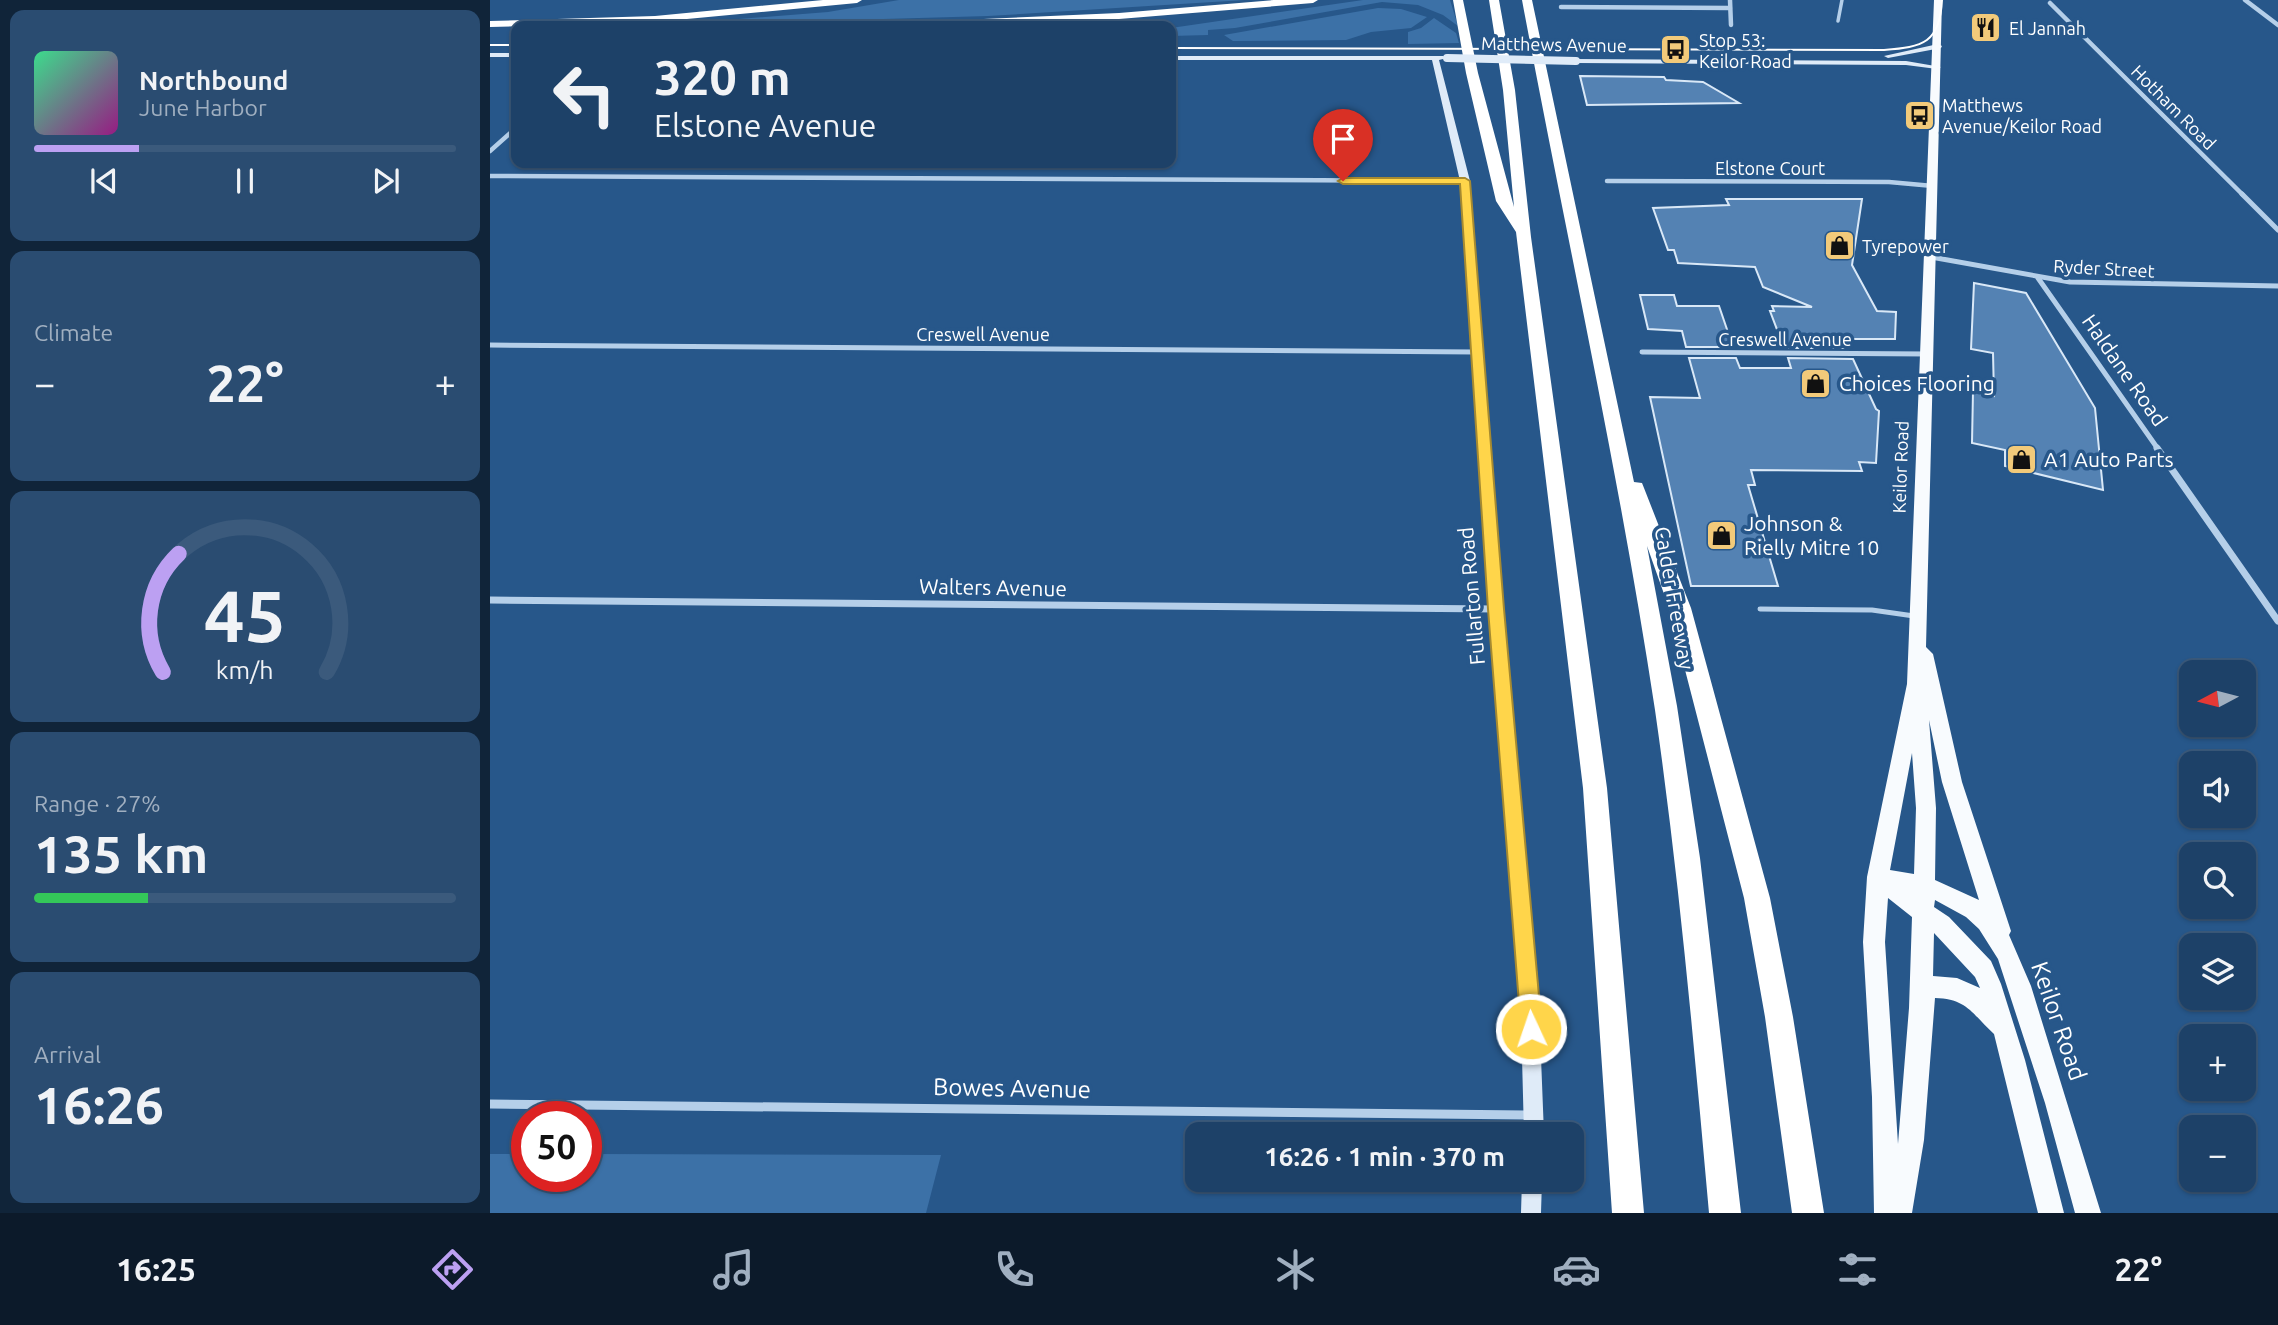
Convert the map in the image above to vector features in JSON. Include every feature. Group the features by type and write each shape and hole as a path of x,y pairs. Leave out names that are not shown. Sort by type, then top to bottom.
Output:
{"highway":[{"path":"667,5 740,0"},
{"path":"608,21 857,0"},
{"path":"1006,21 1119,16 1313,0"},
{"path":"1172,21 1254,12 1313,0"},
{"path":"1458,0 1472,73 1503,201 1524,237"},
{"path":"1494,0 1509,90 1524,237 1594,788 1628,1207"},
{"name":"Calder Freeway","path":"1527,0 1637,550 1680,805 1703,977 1725,1213"},
{"path":"549,10 630,7"},
{"path":"490,26 511,25"},
{"path":"490,26 511,28"},
{"path":"490,35 511,35"},
{"path":"1613,427 1680,608 1736,813 1770,961 1808,1213"}],"main road":[{"name":"Keilor Road","path":"1899,1213 1911,1140 1922,989 1925,785 1916,684 1938,0"},
{"path":"1827,63 1938,46"},
{"path":"490,55 511,55"},
{"path":"1176,58 1442,64"},
{"name":"Matthews Avenue","path":"1442,64 1510,60 1911,64 1937,67"},
{"name":"Fullarton Road","path":"1442,64 1465,181 1496,609 1529,981 1534,1122"},
{"path":"1919,623 1952,782 2010,961"},
{"name":"Keilor Road","path":"1887,1213 1884,1097 1874,970 1879,878 1916,684"},
{"name":"Keilor Road","path":"1879,878 1923,898 1961,900 1976,911 1994,931 2010,961 2056,1100 2088,1213"},
{"name":"Keilor Road","path":"1923,898 1983,970 1993,992 2031,1124 2051,1213"},
{"path":"1922,989 1952,986 1972,995 2004,1031"},
{"path":"1531,1213 1532,1192"}],"street":[{"path":"1730,0 1731,25"},
{"path":"2245,0 2278,25"},
{"name":"Hotham Road","path":"2050,2 2278,230"},
{"path":"1561,7 1730,8"},
{"path":"490,151 511,132"},
{"path":"490,176 1465,181"},
{"name":"Elstone Court","path":"1607,181 1889,182 1933,186"},
{"name":"Ryder Street","path":"1931,257 2038,278 2086,283 2278,286"},
{"name":"Haldane Road","path":"2038,278 2278,621"},
{"name":"Creswell Avenue","path":"490,345 1476,352"},
{"name":"Creswell Avenue","path":"1642,352 1928,354"},
{"name":"Walters Avenue","path":"490,600 1496,609"},
{"name":"Bowes Avenue","path":"490,1104 1385,1122"}],"lane":[{"path":"1838,21 1842,0"},
{"path":"1760,609 1872,610 1919,623"}],"shaded area":[{"path":"899,0 1245,0 988,16 713,21 828,12"},
{"path":"1363,0 1450,0 1458,26 1443,15 1418,5 1382,2 1235,28 1208,30 1208,35 1176,36 1176,27"},
{"path":"1378,8 1401,9 1427,17 1411,28 1371,32 1346,40 1233,41 1224,35"},
{"path":"1434,18 1456,33 1459,43 1408,44 1408,32 1421,28"},
{"path":"490,1154 511,1154 511,1192 602,1192 602,1154 941,1155 926,1213 490,1213"}],"building":[{"path":"1580,76 1664,77 1666,80 1703,82 1739,103 1587,105"},
{"path":"1726,199 1862,199 1852,265 1877,311 1896,312 1895,339 1845,339 1849,348 1784,348 1770,311 1774,311 1772,306 1812,307 1763,287 1755,267 1678,263 1674,250 1668,250 1653,208 1729,205"},
{"path":"1974,283 2026,293 2095,408 2103,490 2005,466 2005,450 1972,443 1973,391 1994,396 1993,353 1971,349"},
{"path":"1640,295 1674,295 1677,306 1719,306 1733,347 1686,347 1682,331 1648,329"},
{"name":"Johnson & Rielly Mitre 10","path":"1689,358 1736,358 1740,368 1791,368 1788,358 1853,359 1879,411 1876,463 1859,462 1862,471 1751,470 1755,485 1748,485 1778,586 1691,586 1650,397 1700,398"}],"tram line":[{"path":"1176,48 1884,50 1909,47 1927,40 1938,26 1942,0"},
{"path":"490,45 511,45"}],"place":[{"name":"El Jannah","path":"1986,28"},
{"name":"Stop 53: Keilor Road","path":"1676,50"},
{"name":"Matthews Avenue/Keilor Road","path":"1919,115"},
{"name":"Tyrepower","path":"1839,246"},
{"name":"Choices Flooring","path":"1816,383"},
{"name":"A1 Auto Parts","path":"2021,459"},
{"name":"Johnson & Rielly Mitre 10","path":"1721,535"}],"route":[{"path":"1343,181 1465,181 1496,609 1531,1029"}]}
